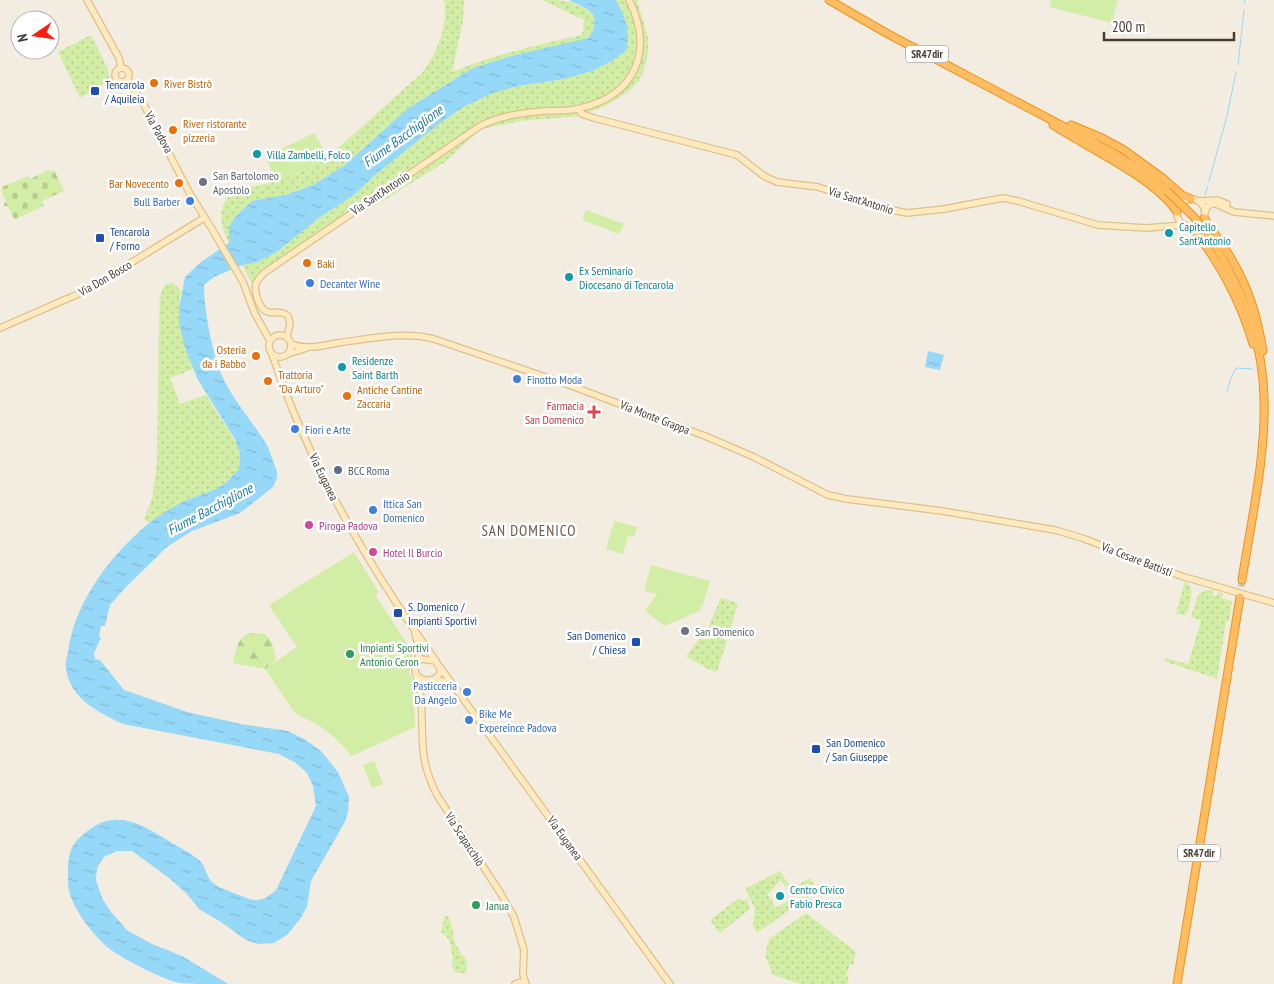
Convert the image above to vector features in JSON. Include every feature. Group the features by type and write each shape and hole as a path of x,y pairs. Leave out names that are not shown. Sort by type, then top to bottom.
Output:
{"highway":[{"name":"SR47dir","path":"829,0 846,11 1131,163 1168,191 1194,217 1212,241 1230,271 1249,314 1260,357 1264,396 1263,438 1242,580"},
{"path":"1026,106 1114,145 1152,170 1185,198 1195,200"},
{"path":"1026,106 1140,178 1164,197 1177,213"},
{"path":"1205,214 1233,260 1254,304 1266,368 1264,396"},
{"path":"1188,226 1215,259 1235,297 1251,338 1264,396"},
{"name":"SR47dir","path":"1176,984 1240,597"}],"street":[{"name":"Via Padova","path":"87,0 119,58 121,68"},
{"name":"Via Sant'Antonio","path":"282,336 289,328 290,319 286,314 267,312 262,308 256,287 260,276 480,126 496,119 520,113 579,109 604,99 622,87 631,78 638,64 640,53 641,35 638,21 629,0"},
{"name":"Via Padova","path":"121,68 128,71 128,80 144,105 243,282"},
{"name":"Via Padova","path":"121,68 116,72 116,78 120,82 128,80"},
{"name":"Via Sant'Antonio","path":"579,109 582,114 594,118 737,155 764,176 777,182 818,187 882,208 907,212 926,211 1003,198 1098,225 1146,228 1188,226"},
{"name":"Via Padova","path":"188,186 204,218 215,234"},
{"path":"1169,227 1180,204 1195,200 1217,200 1241,213"},
{"path":"1195,200 1203,205 1205,214"},
{"path":"1177,213 1180,221 1188,226 1200,224 1208,206 1216,204 1234,212 1274,216"},
{"name":"Via Don Bosco","path":"0,328 64,302 121,270 204,218"},
{"name":"Via Euganea","path":"243,282 254,312 270,340 268,346 290,404 336,502 359,543 411,626 458,693 670,984"},
{"name":"Via Euganea","path":"262,324 291,344"},
{"name":"Via Monte Grappa","path":"286,355 307,348 400,335 434,338 569,385 705,436 754,457 828,494 846,499 999,520"},
{"path":"270,340 274,336 282,336"},
{"path":"279,375 281,363 291,344"},
{"name":"Via Monte Grappa","path":"291,344 307,348"},
{"path":"272,354 278,357 286,355"},
{"name":"Via Cesare Battisti","path":"999,520 1075,535 1181,576 1274,603"},
{"name":"Via Euganea","path":"411,626 418,642 416,675 421,679 443,681 458,693"},
{"path":"418,661 425,659 436,661"},
{"path":"432,680 440,675 440,667"},
{"name":"Via Scapacchiò","path":"416,675 421,699 424,757 431,783 514,917 524,950 523,975 526,984"},
{"name":"Via Scapacchiò","path":"421,699 426,684 432,680"},
{"path":"517,983 523,975"},
{"path":"517,983 526,984"}],"green space":[{"path":"444,0 464,0 463,21 452,72 515,51 581,35 584,20 542,0 564,1 581,6 594,15 594,28 588,37 580,41 511,56 471,69 407,109 345,165 313,185 289,194 252,201 235,217 229,227 229,243 223,228 221,214 225,201 230,195 237,190 277,181 296,174 328,157 423,72 441,38 445,20"},
{"path":"616,0 637,0 648,37 648,53 644,69 639,81 628,92 605,106 580,116 521,121 481,129 445,162 365,212 362,206 266,268 257,276 253,285 242,265 258,262 278,251 320,217 354,195 375,175 440,123 465,106 493,93 518,86 592,71 612,61 626,51 627,25"},
{"path":"1051,0 1118,0 1112,23 1050,7"},
{"path":"91,35 110,77 105,83 80,98 60,56 60,51"},
{"path":"314,133 328,157 277,183 266,159 268,155"},
{"path":"49,170 50,172 54,170 64,191 42,201 44,206 15,219 8,206 4,206 6,202 1,190 2,187 28,176 30,179"},
{"path":"586,210 624,224 619,234 582,220"},
{"path":"173,283 181,291 182,331 193,369 170,378 180,404 206,395 236,442 240,454 239,469 218,489 181,503 150,524 144,519 152,499 157,464 160,297 165,284"},
{"path":"614,521 637,527 634,537 628,535 623,554 606,549"},
{"name":"Impianti Sportivi Antonio Ceron","path":"354,552 378,591 376,596 413,653 409,672 413,681 415,727 352,756 320,726 295,713 265,669 297,647 269,605"},
{"path":"651,565 710,581 702,607 699,607 701,610 665,626 645,611 657,594 644,591"},
{"path":"1185,581 1191,588 1190,602 1186,615 1176,614"},
{"path":"1206,590 1213,590 1212,595 1216,596 1218,592 1223,594 1222,598 1232,601 1229,621 1226,621 1217,679 1164,661 1165,658 1188,664 1201,621 1191,617 1198,595"},
{"path":"721,598 738,603 730,630 726,629 723,639 727,640 716,672 686,656 708,628"},
{"path":"250,633 265,634 272,642 276,660 265,669 233,663 240,641"},
{"path":"374,761 383,784 372,788 363,765"},
{"path":"780,871 789,885 786,887 781,880 767,895 773,901 776,908 789,900 797,905 757,933 753,926 755,909 745,889"},
{"path":"810,878 817,890 803,902 793,888"},
{"path":"739,898 742,901 747,899 750,909 720,933 710,920"},
{"path":"806,913 856,952 853,965 850,964 846,976 849,978 847,984 801,984 773,975 765,956 769,939"},
{"path":"445,914 450,919 454,936 452,937 467,962 466,973 457,973 453,969 450,944 441,932"}],"water":[{"name":"Fiume Bacchiglione","path":"569,0 616,0 627,25 626,51 612,61 592,71 564,79 518,86 493,93 465,106 440,123 375,175 354,195 320,217 278,251 258,262 242,265 214,277 204,285 210,335 221,372 235,399 268,447 277,472 277,478 273,487 240,513 192,531 168,546 126,587 110,605 105,626 101,626 99,636 101,638 94,653 95,659 100,660 124,690 187,712 241,724 288,731 304,739 321,751 338,772 349,797 345,822 311,881 307,907 287,935 274,943 258,944 246,940 199,909 187,894 169,878 132,851 117,851 104,857 97,868 96,880 102,898 111,912 128,931 152,944 182,956 228,984 179,983 164,978 128,961 114,952 99,939 84,921 72,900 69,890 69,856 74,844 85,833 103,822 124,820 134,823 198,859 209,879 215,885 249,899 259,900 276,890 316,806 313,786 307,773 296,763 279,754 123,724 104,715 87,703 79,696 68,679 66,662 71,636 77,619 93,586 115,556 154,520 185,501 219,487 239,469 240,454 235,439 198,380 186,351 179,324 179,309 185,277 201,262 229,243 229,227 235,217 252,201 289,194 313,185 345,165 407,109 471,69 511,56 588,38 594,27 594,15 587,9"},
{"path":"928,351 944,355 940,370 925,367"}],"waterway":[{"path":"1244,4 1245,0"},
{"path":"1238,65 1244,10"},
{"path":"1209,181 1227,116 1236,72"},
{"path":"1205,195 1208,186"},
{"path":"1227,391 1236,368 1252,369"}],"tunnel":[{"path":"1240,597 1242,580"}],"place":[{"name":"River Bistrò","path":"154,83"},
{"name":"Tencarola / Aquileia","path":"95,91"},
{"name":"River ristorante pizzeria","path":"173,130"},
{"name":"Villa Zambelli, Folco","path":"257,154"},
{"name":"San Bartolomeo Apostolo","path":"203,182"},
{"name":"Bar Novecento","path":"179,183"},
{"name":"Bull Barber","path":"190,201"},
{"name":"Capitello Sant'Antonio","path":"1169,233"},
{"name":"Tencarola / Forno","path":"100,238"},
{"name":"Baki","path":"307,263"},
{"name":"Ex Seminario Diocesano di Tencarola","path":"569,277"},
{"name":"Decanter Wine","path":"310,283"},
{"name":"Osteria da i Babbo","path":"256,356"},
{"name":"Residenze Saint Barth","path":"342,367"},
{"name":"Finotto Moda","path":"517,379"},
{"name":"Trattoria \"Da Arturo\"","path":"268,381"},
{"name":"Antiche Cantine Zaccaria","path":"347,396"},
{"name":"Farmacia San Domenico","path":"594,412"},
{"name":"Fiori e Arte","path":"295,429"},
{"name":"BCC Roma","path":"338,470"},
{"name":"Ittica San Domenico","path":"373,510"},
{"name":"Piroga Padova","path":"309,525"},
{"name":"Hotel Il Burcio","path":"373,552"},
{"name":"S. Domenico / Impianti Sportivi","path":"398,613"},
{"name":"San Domenico","path":"685,631"},
{"name":"San Domenico / Chiesa","path":"636,642"},
{"name":"Impianti Sportivi Antonio Ceron","path":"350,654"},
{"name":"Pasticceria Da Angelo","path":"467,692"},
{"name":"Bike Me Expereince Padova","path":"469,720"},
{"name":"San Domenico / San Giuseppe","path":"816,749"},
{"name":"Centro Civico Fabio Presca","path":"780,896"},
{"name":"Janua","path":"476,905"}],"district":[{"name":"SAN DOMENICO","path":"529,530"}]}
